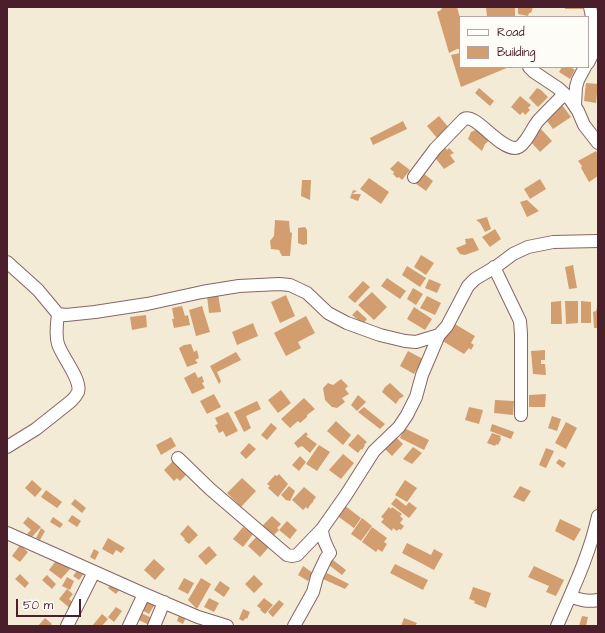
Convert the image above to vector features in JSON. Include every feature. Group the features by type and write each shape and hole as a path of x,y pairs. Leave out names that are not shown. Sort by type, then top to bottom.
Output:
{"street":[{"path":"589,59 595,44 595,32 590,7"},
{"path":"530,68 558,88 575,106 584,125 598,143"},
{"path":"575,106 576,87 584,68"},
{"path":"414,177 435,149 467,117 471,118 506,146 515,148 522,145 538,121 564,94"},
{"path":"178,458 210,489 287,555 297,555 322,529 374,451 399,426 407,415 416,397 422,375 440,335 447,326 468,286 475,278 528,246 554,242 598,241"},
{"path":"7,262 38,290 58,314 66,315 89,313 147,304 202,292 239,286 279,284 290,285 307,293 328,313 347,323 380,335 416,342 440,335"},
{"path":"494,267 520,321 521,415"},
{"path":"7,447 70,402 78,392 79,388 76,380 58,345 56,332 58,314"},
{"path":"557,626 583,563 596,527 598,516"},
{"path":"294,626 313,592 317,577 330,553 323,539 322,529"},
{"path":"7,533 144,594 198,617 224,626"},
{"path":"67,626 94,572"},
{"path":"129,626 144,594"},
{"path":"570,596 579,600 598,600"},
{"path":"154,626 164,602"}],"building":[{"path":"442,7 457,7 459,16 459,49 449,53 437,12 441,10"},
{"path":"486,7 515,7 515,16 487,16"},
{"path":"518,7 533,7 528,16 518,14"},
{"path":"565,7 583,7 583,9 565,9"},
{"path":"459,53 459,68 507,68 461,87 451,55"},
{"path":"561,68 572,68 575,70 570,79 559,72"},
{"path":"586,83 598,84 596,103 584,101"},
{"path":"479,88 494,101 490,106 475,93"},
{"path":"537,88 548,97 538,107 529,98"},
{"path":"520,96 531,105 528,108 530,110 525,115 523,112 520,115 511,107"},
{"path":"562,105 571,117 553,129 545,118"},
{"path":"439,116 449,128 437,138 427,126"},
{"path":"403,121 407,129 373,145 370,138"},
{"path":"481,128 492,138 485,144 482,151 468,139 471,132"},
{"path":"541,129 552,141 540,152 529,140"},
{"path":"444,146 447,150 449,148 454,153 450,155 455,162 444,169 433,155"},
{"path":"596,151 598,154 598,176 589,182 581,168 582,166 578,161"},
{"path":"398,161 410,170 402,180 399,177 397,178 393,174 394,172 390,169"},
{"path":"423,173 433,181 426,191 415,183"},
{"path":"369,178 389,192 381,204 360,189"},
{"path":"540,179 546,189 530,199 524,189"},
{"path":"302,180 311,180 310,200 301,196"},
{"path":"353,190 357,191 352,194 361,194 358,201 350,198"},
{"path":"527,200 539,211 527,217 520,202"},
{"path":"487,217 491,229 485,232 480,223 476,220"},
{"path":"275,220 289,221 290,232 292,233 290,256 282,256 279,250 271,249 270,241 274,236"},
{"path":"305,227 307,230 307,244 303,245 298,243 298,228"},
{"path":"495,229 501,239 490,247 482,237"},
{"path":"473,238 479,250 465,255 460,254 456,248 466,244 465,239"},
{"path":"421,255 434,263 426,275 414,267"},
{"path":"573,265 577,288 569,289 565,267"},
{"path":"407,266 426,278 420,287 402,275"},
{"path":"387,278 406,291 400,299 381,286"},
{"path":"429,279 441,284 437,293 425,288"},
{"path":"363,281 370,287 355,303 348,297"},
{"path":"413,288 423,294 416,305 407,299"},
{"path":"372,292 387,307 374,320 358,305"},
{"path":"218,294 221,312 209,313 207,296"},
{"path":"286,295 295,316 280,323 271,302"},
{"path":"427,296 441,303 435,315 420,308"},
{"path":"561,301 562,324 551,324 551,302"},
{"path":"565,301 578,301 578,323 566,324"},
{"path":"581,301 591,302 591,323 581,323"},
{"path":"182,306 185,316 188,315 190,325 174,328 172,308"},
{"path":"202,306 210,332 196,336 189,310"},
{"path":"414,307 432,319 425,330 407,319"},
{"path":"598,307 598,328 594,328 593,312 596,311"},
{"path":"357,310 367,319 363,324 352,315"},
{"path":"146,315 147,327 132,330 130,317"},
{"path":"306,316 315,333 298,342 301,348 286,356 274,333"},
{"path":"253,323 258,336 237,345 232,332"},
{"path":"453,323 475,336 471,343 474,345 471,350 469,348 464,354 441,340"},
{"path":"191,344 194,352 197,350 199,358 195,360 198,363 187,367 179,348 184,345"},
{"path":"545,350 545,360 541,360 541,364 545,364 546,375 533,374 531,351"},
{"path":"408,351 423,359 414,374 400,366"},
{"path":"236,352 241,360 217,372 221,381 219,384 210,366"},
{"path":"195,372 198,378 202,376 204,382 202,383 205,388 192,394 184,378"},
{"path":"341,379 348,386 345,389 349,394 342,398 345,402 337,408 332,407 325,400 323,388 328,383 333,385"},
{"path":"390,383 404,396 399,399 396,404 382,392"},
{"path":"281,390 291,403 278,413 268,400"},
{"path":"214,394 221,407 207,414 200,401"},
{"path":"546,394 545,407 529,407 529,395"},
{"path":"358,395 366,402 357,411 351,405"},
{"path":"304,398 315,409 300,423 298,421 290,428 281,419"},
{"path":"495,400 514,401 513,415 494,413"},
{"path":"257,401 261,409 246,416 251,428 244,432 234,412"},
{"path":"364,407 385,424 380,429 358,412"},
{"path":"469,407 483,410 479,424 465,420"},
{"path":"228,412 238,431 226,437 223,431 219,433 215,425 218,424 215,418"},
{"path":"552,416 561,419 557,431 548,428"},
{"path":"336,421 351,435 343,445 327,431"},
{"path":"566,422 577,428 566,449 555,443"},
{"path":"271,423 277,428 267,440 261,435"},
{"path":"492,424 514,432 511,439 490,431"},
{"path":"404,428 429,440 424,450 400,438"},
{"path":"306,432 308,435 306,436 317,444 310,453 302,446 298,448 294,443"},
{"path":"492,433 501,436 498,445 496,444 495,446 487,443"},
{"path":"358,434 367,442 358,453 348,445"},
{"path":"394,435 403,444 392,456 382,446"},
{"path":"171,437 176,446 161,455 156,445"},
{"path":"249,443 256,449 246,459 240,453"},
{"path":"319,445 330,452 317,471 306,464"},
{"path":"413,447 422,453 412,464 403,459"},
{"path":"546,448 554,451 546,468 539,465"},
{"path":"343,454 354,463 341,479 329,470"},
{"path":"300,456 306,462 299,471 292,465"},
{"path":"175,459 184,468 182,470 186,475 180,481 177,478 174,481 164,470"},
{"path":"559,459 566,463 563,468 556,463"},
{"path":"279,474 288,484 278,497 268,488 270,486 267,484 275,475 277,476"},
{"path":"242,478 256,491 241,507 227,493"},
{"path":"32,480 42,489 35,497 25,488"},
{"path":"405,480 417,488 407,502 395,495"},
{"path":"289,486 295,491 290,501 286,500 281,495"},
{"path":"520,486 531,491 524,502 513,497"},
{"path":"304,487 316,497 308,509 306,507 303,510 292,500"},
{"path":"46,490 62,502 57,508 41,497"},
{"path":"396,498 406,506 409,502 417,508 409,518 391,504"},
{"path":"75,499 86,508 82,513 71,504"},
{"path":"344,505 361,518 354,528 336,515"},
{"path":"389,507 391,509 392,507 402,514 400,516 403,519 400,523 404,526 401,530 399,529 397,531 393,528 392,531 381,522 384,519 381,517"},
{"path":"72,515 81,521 77,527 68,521"},
{"path":"272,516 281,524 277,528 279,530 274,535 262,526"},
{"path":"28,517 41,527 31,538 27,534 31,530 23,523"},
{"path":"53,517 63,524 60,528 50,522"},
{"path":"362,518 372,526 361,541 351,534"},
{"path":"560,519 581,529 574,541 555,531"},
{"path":"287,521 297,530 290,539 279,530"},
{"path":"188,525 198,535 189,544 180,534"},
{"path":"243,527 253,534 243,547 233,539"},
{"path":"372,527 387,538 384,542 387,544 382,552 378,549 376,552 362,542"},
{"path":"41,528 45,531 40,540 36,538"},
{"path":"258,535 270,546 260,557 248,546"},
{"path":"108,538 125,548 121,553 116,550 113,555 102,549"},
{"path":"407,543 431,555 434,549 443,554 434,570 402,553"},
{"path":"20,545 28,552 20,562 12,556"},
{"path":"209,546 217,555 206,565 198,556"},
{"path":"94,549 99,552 95,560 90,557"},
{"path":"57,559 70,569 61,579 49,570"},
{"path":"154,559 165,569 155,580 144,570"},
{"path":"333,560 346,570 342,575 329,565"},
{"path":"395,564 428,580 423,590 390,573"},
{"path":"303,566 313,573 308,581 298,575"},
{"path":"534,566 564,580 556,596 546,592 549,586 528,577"},
{"path":"79,568 85,572 79,580 73,576"},
{"path":"327,573 349,584 345,589 323,579"},
{"path":"20,574 29,583 25,588 15,579"},
{"path":"47,575 56,584 52,589 42,580"},
{"path":"254,575 263,584 254,593 245,584"},
{"path":"67,577 74,581 70,590 62,586"},
{"path":"184,578 194,583 188,594 178,589"},
{"path":"201,578 211,584 197,609 188,600"},
{"path":"220,581 230,588 224,597 214,590"},
{"path":"112,583 120,589 116,594 108,588"},
{"path":"473,587 491,593 486,608 469,599"},
{"path":"67,589 73,594 69,599 76,605 72,610 59,599"},
{"path":"209,598 219,603 214,612 204,607"},
{"path":"264,598 273,605 265,614 257,606"},
{"path":"147,599 155,604 149,614 140,609"},
{"path":"279,600 284,604 273,617 268,612"},
{"path":"116,607 122,611 114,622 108,617"},
{"path":"243,609 250,612 247,619 246,618 243,621 239,619"},
{"path":"181,610 188,613 183,624 177,621"},
{"path":"139,612 152,618 149,625 135,618"},
{"path":"102,614 108,619 102,626 92,626"},
{"path":"582,616 588,617 586,626 579,626"},
{"path":"45,618 52,624 50,626 38,626"},
{"path":"404,618 417,623 415,626 401,626"}]}
